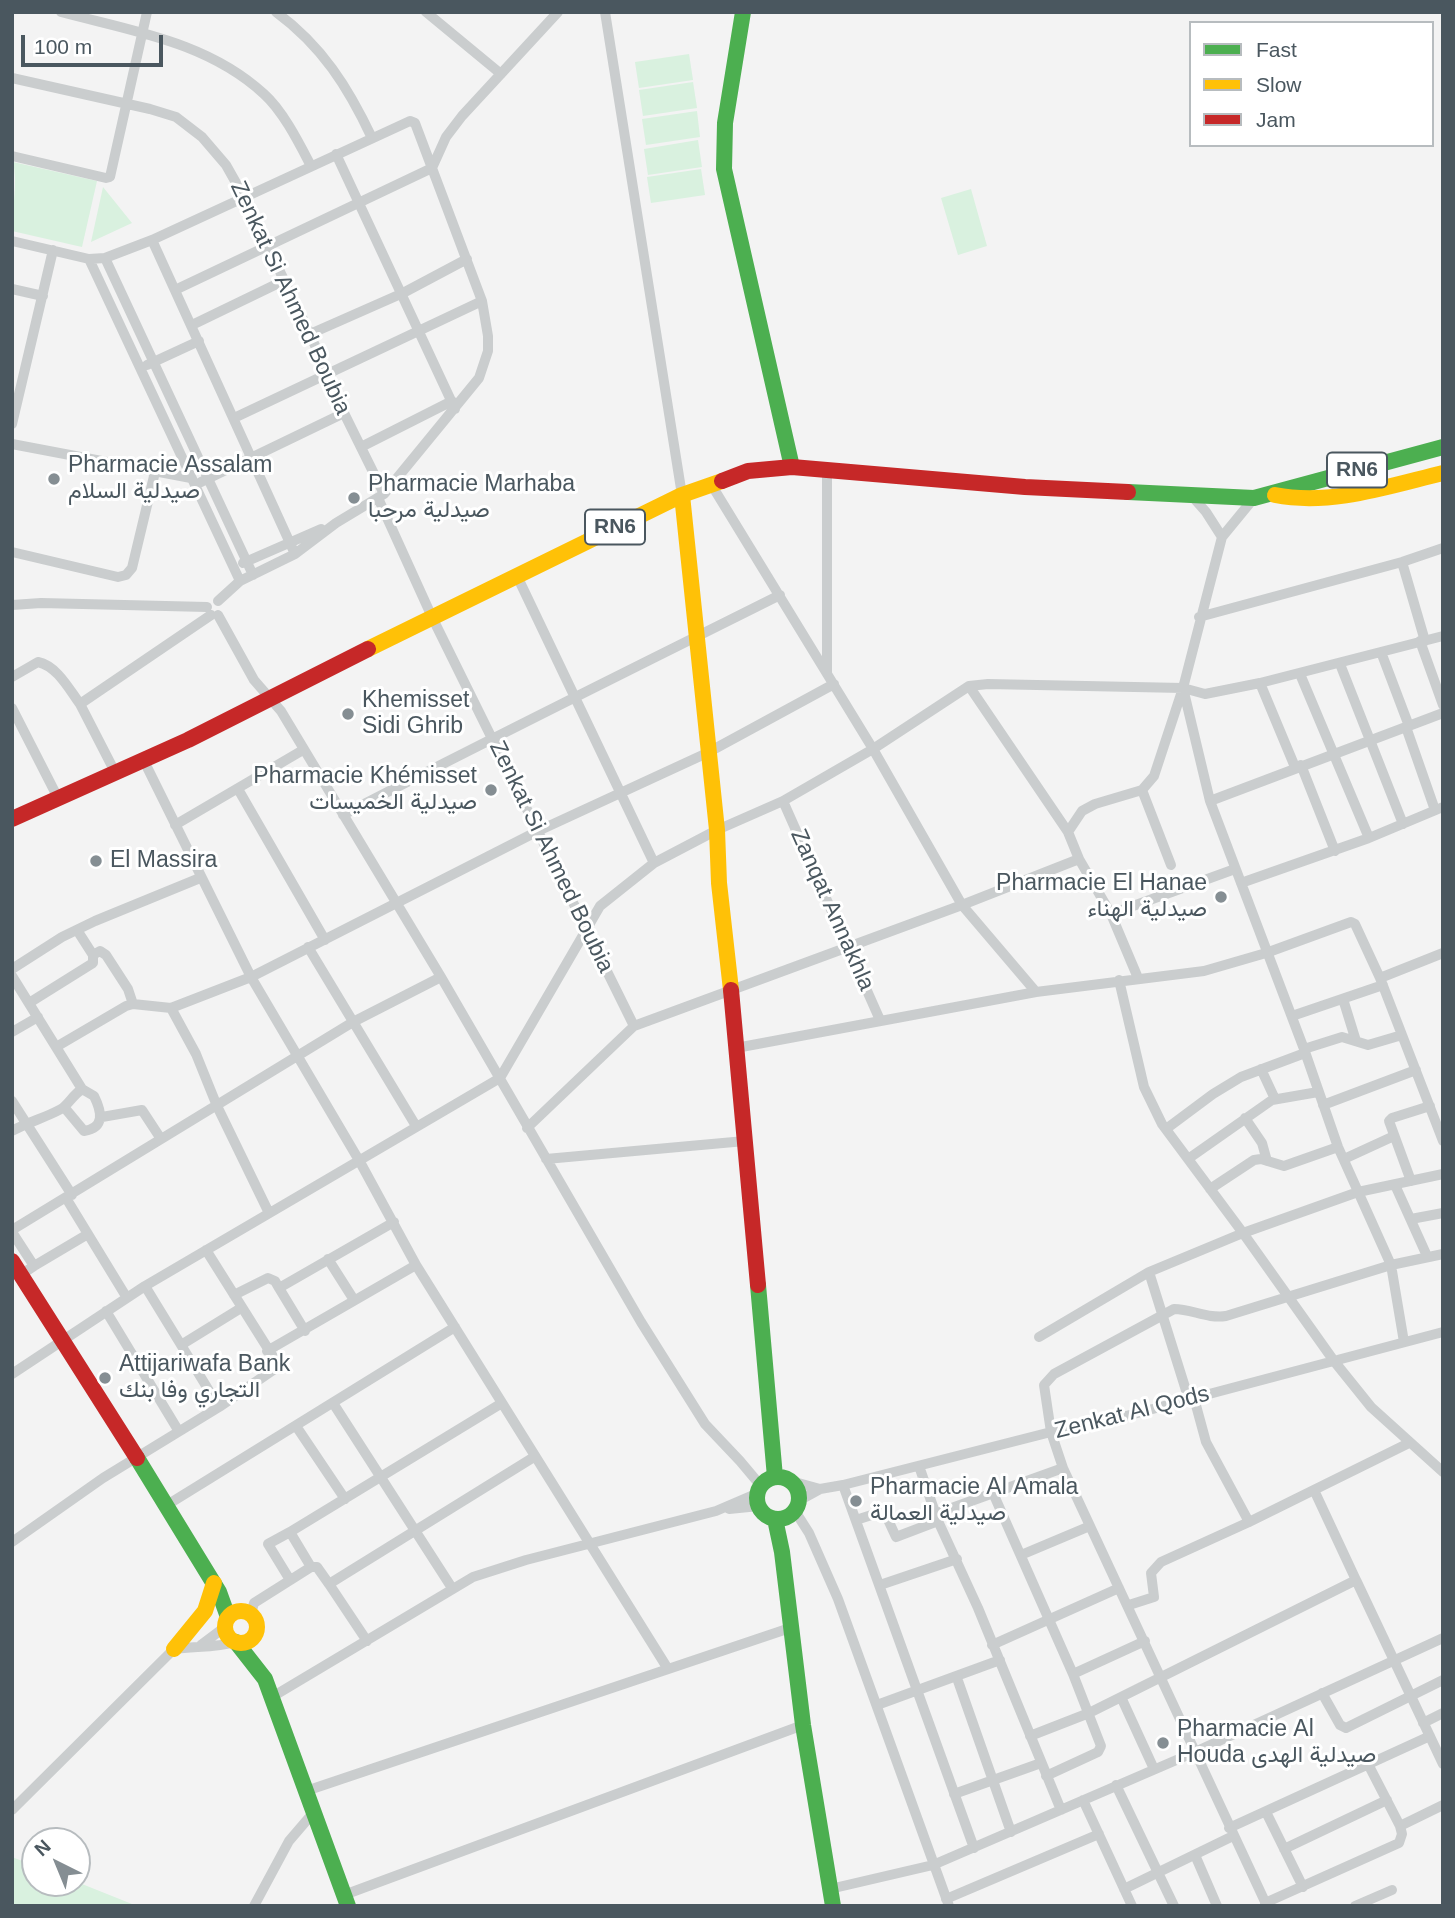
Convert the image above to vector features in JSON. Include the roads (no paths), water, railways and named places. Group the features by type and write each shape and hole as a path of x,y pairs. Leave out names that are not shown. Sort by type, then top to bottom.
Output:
{"main road":[{"path":"743,12 725,123 724,169 792,467"},
{"name":"RN6","path":"12,820 144,761 272,699 432,617 682,495 748,471 792,467 1038,488 1254,498 1443,447"},
{"name":"RN6","path":"1272,494 1311,501 1443,474"},
{"path":"682,495 717,830 719,883 771,1443 771,1486 765,1515 789,1512"},
{"path":"16,1269 217,1588 228,1636 262,1672"},
{"path":"771,1486 798,1489 789,1512 782,1552 803,1724 833,1906"},
{"path":"217,1588 256,1622 262,1672 346,1900"},
{"path":"174,1649 207,1611 217,1588"},
{"path":"226,1622 236,1612 248,1613"},
{"path":"236,1642 246,1642 256,1632"}],"street":[{"path":"61,12 176,41 216,59 265,95 295,136 311,166"},
{"path":"12,156 110,177 147,12"},
{"path":"276,12 331,66 352,95 372,138"},
{"path":"290,23 299,12"},
{"path":"426,12 500,74"},
{"path":"175,290 432,168 446,137 558,12"},
{"path":"605,12 682,495"},
{"name":"Zenkat Si Ahmed Boubia","path":"12,78 150,108 176,117 202,137 226,165 310,334 432,617 634,1026"},
{"path":"12,241 89,259 105,258 152,240 412,121 482,301 488,336 485,364 479,379 454,405 381,496 337,523 295,554 240,581 218,601 223,609 212,612 41,603 12,605"},
{"path":"336,155 454,405"},
{"path":"152,240 295,554"},
{"path":"12,424 16,392 53,250"},
{"path":"105,258 253,575"},
{"path":"89,259 240,581"},
{"path":"310,334 403,293 467,259"},
{"path":"191,325 283,281"},
{"path":"12,289 43,296"},
{"path":"234,418 482,301"},
{"path":"140,368 199,341"},
{"path":"361,447 454,405"},
{"path":"12,444 193,481 208,480 344,414"},
{"path":"12,552 118,577 126,575 132,568 155,472"},
{"path":"827,472 827,673"},
{"path":"711,484 873,749 962,905 1036,992"},
{"path":"1191,495 1222,537"},
{"path":"1068,832 1087,808 1142,790 1154,776 1182,688 1222,537 1254,498"},
{"path":"234,568 337,523"},
{"path":"1199,617 1402,562 1443,548"},
{"path":"1402,562 1443,727"},
{"path":"517,576 654,863"},
{"path":"343,815 493,737 780,595"},
{"path":"212,612 254,680 272,699 343,815 441,977 641,1322 705,1424 740,1461 771,1486"},
{"path":"80,704 212,612"},
{"path":"12,1374 145,1286 500,1078 600,906 654,863 717,830 783,801 873,749 969,686 988,684 1182,688 1205,694 1260,684 1443,636"},
{"path":"1241,883 1335,851 1439,809 1381,652"},
{"path":"12,677 38,662 44,663 80,704 116,774"},
{"path":"1340,664 1403,824"},
{"path":"1300,674 1369,838"},
{"path":"56,1048 125,1006 133,1004 171,1008 251,977 538,831 707,753 834,684"},
{"path":"1260,684 1335,851"},
{"path":"969,686 1068,832 1079,859 1111,914 1138,978"},
{"path":"1182,688 1210,801 1305,1051 1338,1147 1391,1265 1404,1342"},
{"path":"12,709 58,798"},
{"path":"1210,801 1371,741 1441,711"},
{"path":"176,825 303,750"},
{"path":"144,761 251,977 360,1162 416,1265 668,1669"},
{"path":"239,789 325,940"},
{"path":"1142,790 1171,865"},
{"name":"Zanqat Annakhla","path":"783,801 850,947 880,1020"},
{"path":"527,1128 634,1026 1079,859"},
{"path":"1111,914 1235,869"},
{"path":"12,969 77,930 200,878"},
{"path":"736,1048 1036,992 1205,971 1266,953 1351,922 1355,924 1382,982 1443,1141"},
{"path":"29,1003 93,963 93,955 77,930"},
{"path":"308,947 416,1126"},
{"path":"93,955 100,951 106,955 128,989 133,1004"},
{"path":"1292,1016 1343,999 1443,953"},
{"path":"12,976 82,1089 94,1096 102,1117 99,1124 88,1132 84,1131 64,1107"},
{"path":"34,1266 12,1231 353,1022 441,977"},
{"path":"1119,980 1144,1087 1155,1112 1334,1362 1371,1408 1443,1472"},
{"path":"1343,999 1356,1041"},
{"path":"171,1008 196,1054 217,1106 269,1213"},
{"path":"12,1032 38,1017"},
{"path":"1167,1129 1213,1094 1241,1077 1305,1051 1342,1037 1368,1045 1402,1035"},
{"path":"1261,1069 1275,1099"},
{"path":"1323,1105 1416,1070"},
{"path":"12,1131 26,1122 64,1107 72,1095 82,1089"},
{"path":"1188,1159 1275,1099 1318,1092"},
{"path":"12,1101 127,1298"},
{"path":"1411,1181 1390,1119 1430,1106"},
{"path":"102,1117 142,1110 161,1139"},
{"path":"1245,1118 1262,1143 1267,1161"},
{"path":"1344,1159 1394,1136"},
{"path":"546,1159 745,1141"},
{"path":"1210,1189 1254,1160 1261,1159 1284,1166 1338,1147"},
{"path":"1039,1337 1149,1272 1243,1233 1358,1192 1443,1174"},
{"path":"1395,1185 1427,1256"},
{"path":"1411,1219 1443,1213"},
{"path":"279,1288 394,1222"},
{"path":"16,1269 34,1266 88,1234"},
{"path":"12,1542 136,1457 276,1368 276,1363 206,1250"},
{"path":"1368,1764 1400,1826 1402,1834 1399,1843 1266,1904 1063,1468 1051,1432 1044,1385 1048,1378 1174,1309 1186,1309 1216,1317 1391,1265 1443,1254"},
{"path":"328,1259 354,1300"},
{"path":"267,1351 416,1265"},
{"path":"1149,1272 1206,1442 1249,1522"},
{"path":"234,1295 268,1278 275,1281 305,1331"},
{"path":"145,1286 219,1406"},
{"path":"181,1345 241,1308"},
{"path":"106,1311 178,1430"},
{"path":"167,1505 455,1327"},
{"name":"Zenkat Al Qods","path":"820,1489 1051,1432 1096,1424 1443,1332"},
{"path":"333,1403 452,1588"},
{"path":"290,1580 268,1547 270,1543 502,1403"},
{"path":"296,1426 345,1499"},
{"path":"1129,1605 1154,1597 1151,1573 1161,1562 1409,1443"},
{"path":"329,1584 534,1457"},
{"path":"919,1466 936,1518 957,1559 1061,1810"},
{"path":"856,1520 884,1511 896,1537 993,1493 1063,1468"},
{"path":"843,1485 974,1847"},
{"path":"272,1697 473,1577 716,1511 771,1486 820,1489"},
{"path":"820,1489 789,1512 809,1533 838,1599 947,1902 1099,1834"},
{"path":"1314,1490 1391,1659 1430,1736 1439,1748 1443,1763"},
{"path":"993,1493 1073,1674 1101,1746 1100,1750 1046,1776"},
{"path":"1021,1555 1090,1526"},
{"path":"290,1532 311,1567"},
{"path":"880,1585 957,1559"},
{"path":"248,1613 254,1603 311,1567 317,1567 367,1641"},
{"path":"1030,1736 1089,1713 1356,1580"},
{"path":"992,1645 1119,1588"},
{"path":"201,1644 226,1622"},
{"path":"306,1791 790,1628"},
{"path":"830,1889 933,1865 1195,1752 1443,1637"},
{"path":"1073,1674 1145,1641"},
{"path":"12,1810 174,1649 201,1644 222,1646 236,1642"},
{"path":"877,1705 957,1678 1000,1660"},
{"path":"957,1678 1011,1832"},
{"path":"1322,1693 1340,1725 1346,1728 1443,1680"},
{"path":"1121,1697 1154,1769"},
{"path":"1423,1723 1443,1713"},
{"path":"346,1900 803,1724"},
{"path":"1124,1889 1195,1855 1266,1812 1430,1736"},
{"path":"954,1794 994,1782 1041,1763"},
{"path":"1116,1785 1174,1906"},
{"path":"1083,1800 1132,1906"},
{"path":"1284,1849 1387,1800"},
{"path":"1400,1826 1443,1805"},
{"path":"1266,1812 1303,1887"},
{"path":"254,1906 289,1841 313,1814"},
{"path":"1195,1855 1217,1906"},
{"path":"1355,1906 1392,1890"}],"place":[{"name":"Pharmacie Assalam صيدلية السلام","path":"54,479"},
{"name":"Pharmacie Marhaba صيدلية مرحبا","path":"354,498"},
{"name":"Khemisset Sidi Ghrib","path":"348,714"},
{"name":"Pharmacie Khémisset صيدلية الخميسات","path":"491,790"},
{"name":"El Massira","path":"96,861"},
{"name":"Pharmacie El Hanae صيدلية الهناء","path":"1221,897"},
{"name":"Attijariwafa Bank التجاري وفا بنك","path":"105,1378"},
{"name":"Pharmacie Al Amala صيدلية العمالة","path":"856,1501"},
{"name":"Pharmacie Al Houda صيدلية الهدى","path":"1163,1743"}]}
